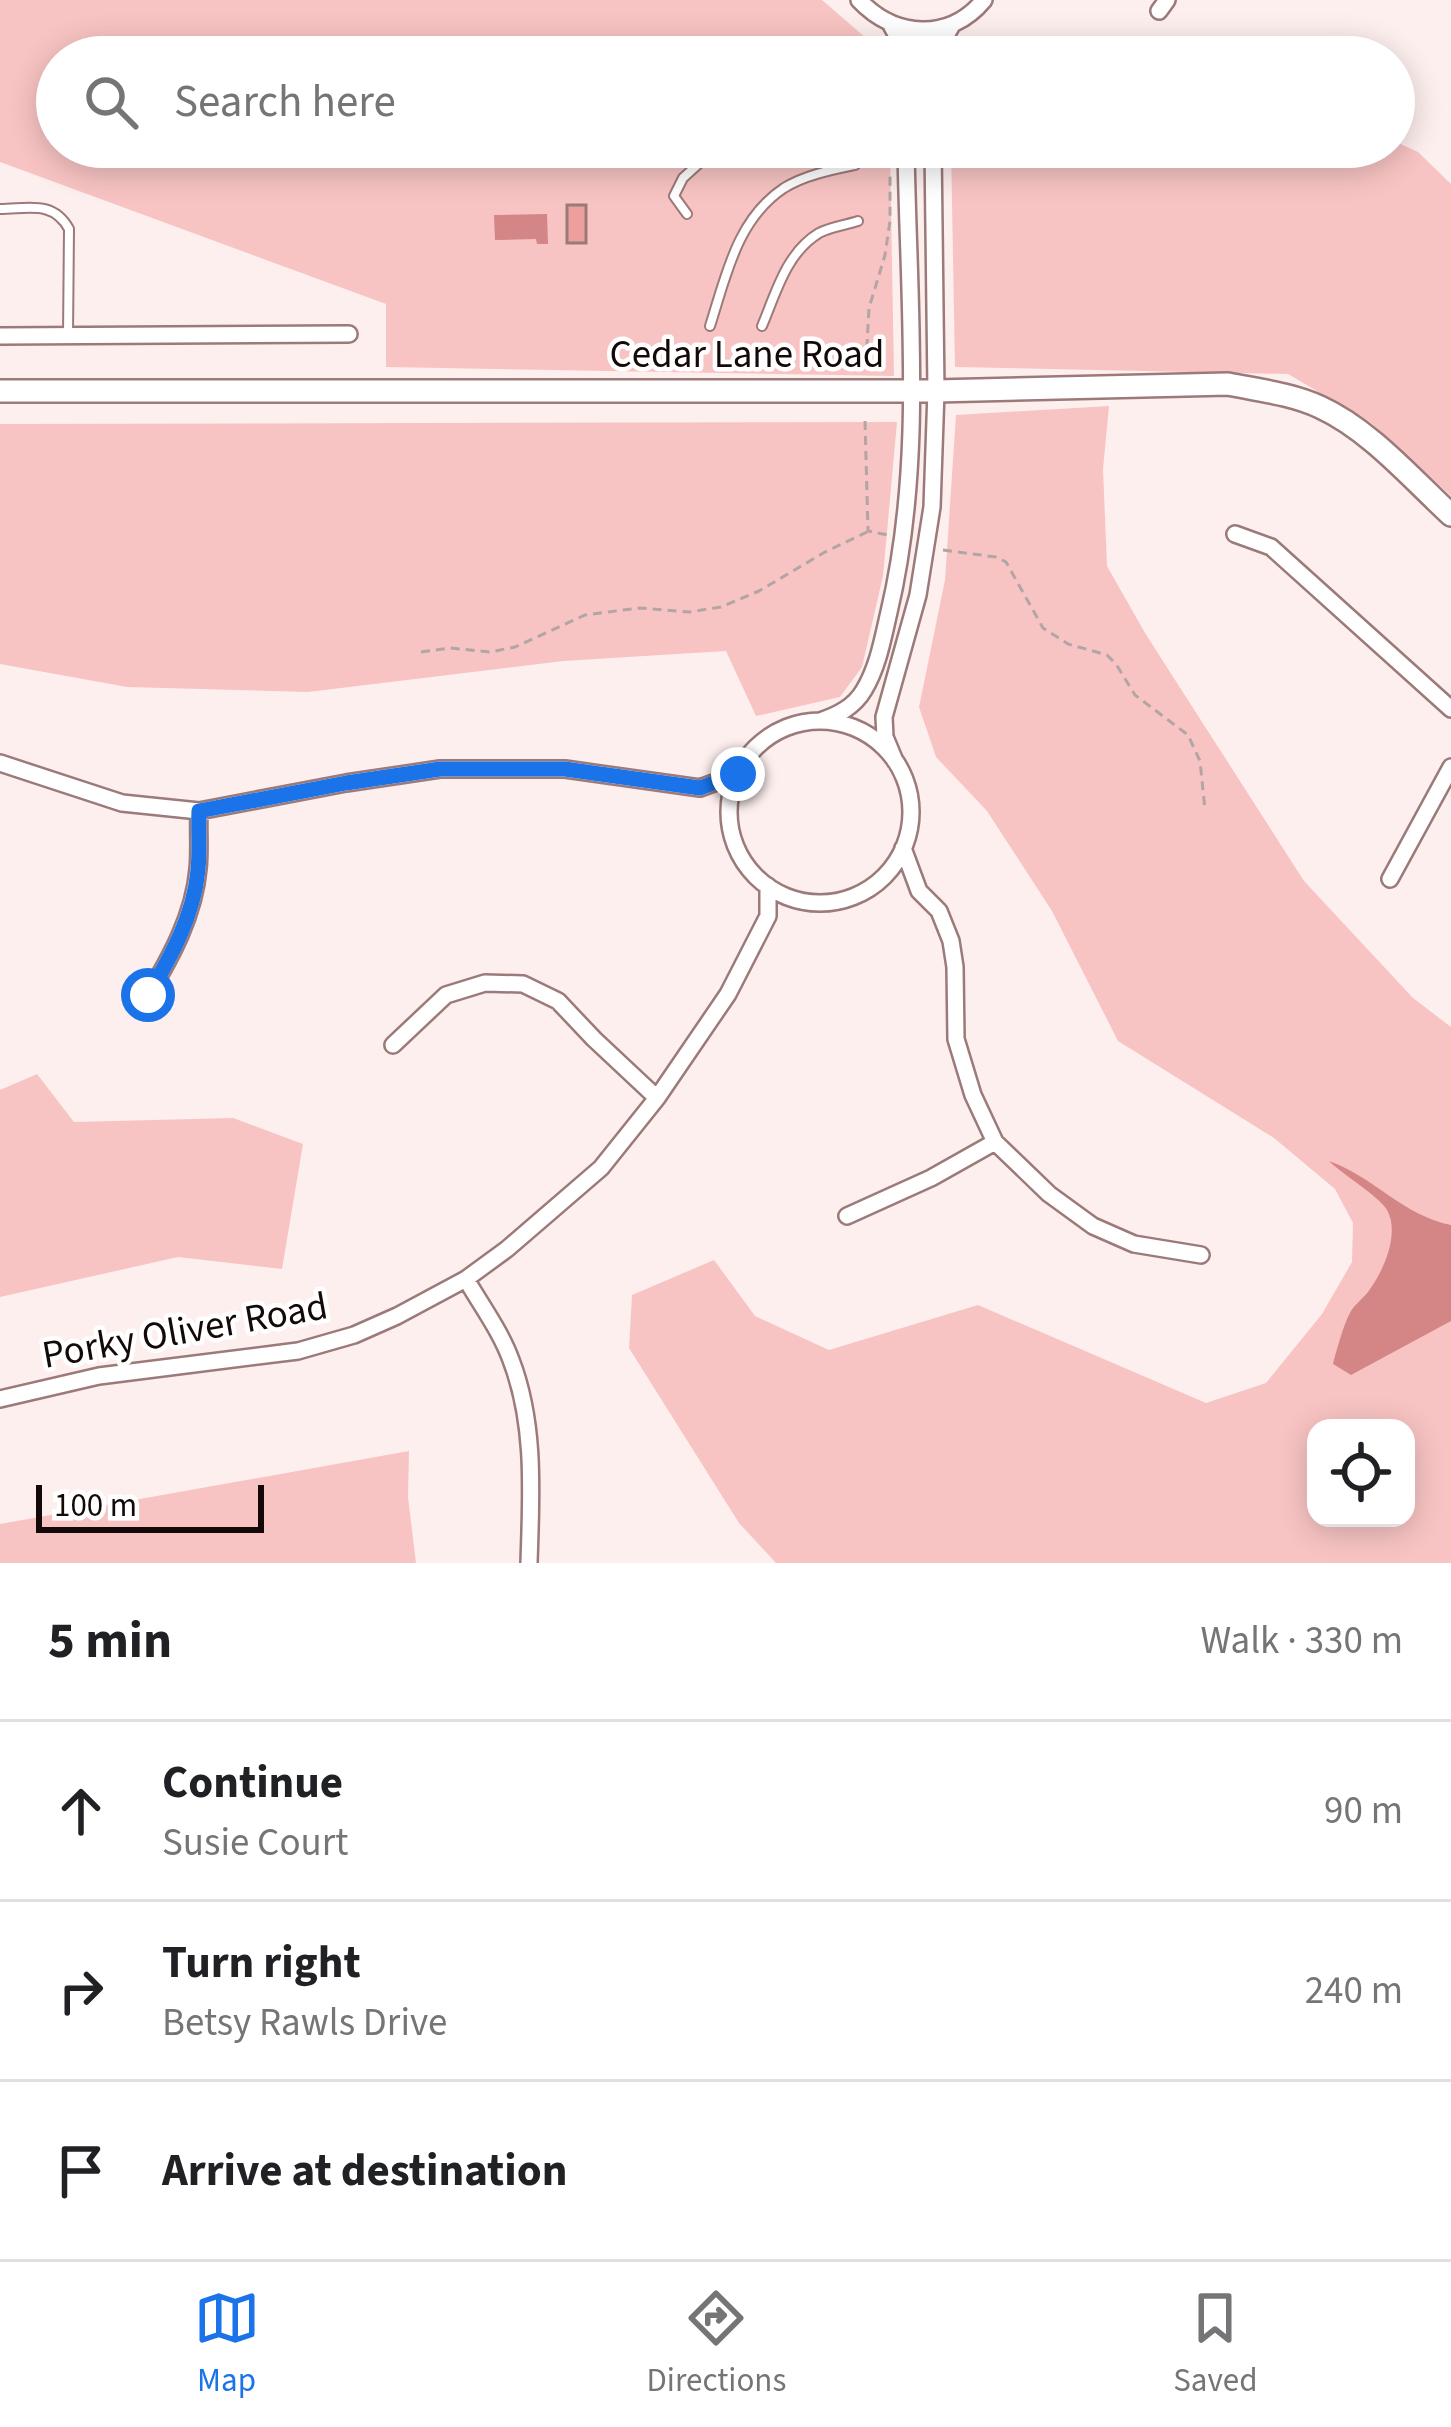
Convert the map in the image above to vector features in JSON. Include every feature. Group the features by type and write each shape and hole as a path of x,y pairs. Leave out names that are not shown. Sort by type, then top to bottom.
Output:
{"street":[{"path":"859,0 891,25 920,31 952,25 984,0"},
{"path":"891,25 896,36"},
{"path":"946,36 952,25"},
{"path":"800,901 756,876 740,854 729,812 747,758 766,739 795,724 838,715 853,704 865,689 879,654 908,507 906,168"},
{"path":"768,916 800,901 841,900 866,890 880,880 908,833 910,808 885,737 884,717 918,596 932,506 933,168"},
{"path":"0,336 349,334"},
{"name":"Cedar Lane Road","path":"0,391 936,391 1228,384 1320,406 1366,437 1451,515"},
{"path":"1235,534 1271,547 1451,709"},
{"path":"820,721 866,734 895,761"},
{"path":"0,764 122,803 199,811 440,769 565,769 700,788 738,774"},
{"path":"1390,879 1451,767"},
{"path":"700,788 729,812"},
{"path":"148,995 172,954 190,906 198,872 199,811"},
{"path":"903,848 919,891 940,911 951,941 956,1039 973,1095 995,1142 1049,1194 1093,1226 1134,1244 1201,1255"},
{"path":"880,880 919,891"},
{"name":"Porky Oliver Road","path":"0,1399 99,1376 298,1351 354,1335 466,1279 601,1168 657,1098 728,994 768,916 768,886"},
{"path":"393,1045 446,995 485,982 523,984 558,1001 657,1098"},
{"path":"847,1216 995,1142"},
{"path":"466,1279 510,1358 527,1415 529,1563"}],"lane":[{"path":"687,214 674,196 694,168"},
{"path":"710,326 737,245 752,217 784,188 841,168"},
{"path":"0,209 54,211 69,229 68,335"},
{"path":"762,326 786,268 801,249 820,232 858,221"}],"path":[{"path":"866,363 869,308 890,221 890,168"},
{"path":"865,421 868,531"},
{"path":"421,652 450,648 490,652 514,647 586,615 639,608 689,612 722,607 868,531 903,539"},
{"path":"927,548 996,556 1006,562 1043,628 1068,644 1106,655 1116,664 1135,695 1177,725 1196,746 1204,809"}],"shaded area":[{"path":"0,0 822,0 864,36 36,36 36,168 890,168 894,376 386,367 386,304 0,162"},
{"path":"1415,151 1451,184 1451,496 1370,422 1288,374 955,367 951,168 1415,168"},
{"path":"547,214 548,244 537,244 536,239 495,240 494,215"},
{"path":"1109,406 1103,469 1107,566 1304,881 1413,998 1451,1027 1451,1563 776,1563 739,1523 629,1348 632,1295 714,1260 755,1316 829,1350 978,1305 1206,1403 1266,1383 1322,1314 1352,1262 1353,1223 1335,1189 1274,1138 1118,1041 1052,911 987,811 936,757 919,707 945,580 956,415"},
{"path":"897,422 883,576 862,667 840,697 756,716 726,651 563,661 308,692 127,687 0,664 0,424"},
{"path":"37,1074 74,1122 233,1118 303,1144 282,1269 178,1257 0,1297 0,1090"},
{"path":"1329,1161 1418,1213 1451,1225 1451,1321 1351,1375 1333,1364 1351,1311 1368,1292 1389,1251 1391,1219 1383,1204"},
{"path":"409,1451 408,1497 416,1563 0,1563 0,1524"}],"building":[{"path":"567,205 586,205 586,243 567,243"}],"route":[{"path":"148,995 172,954 190,906 198,872 199,811 440,769 565,769 700,788 738,774"}]}
